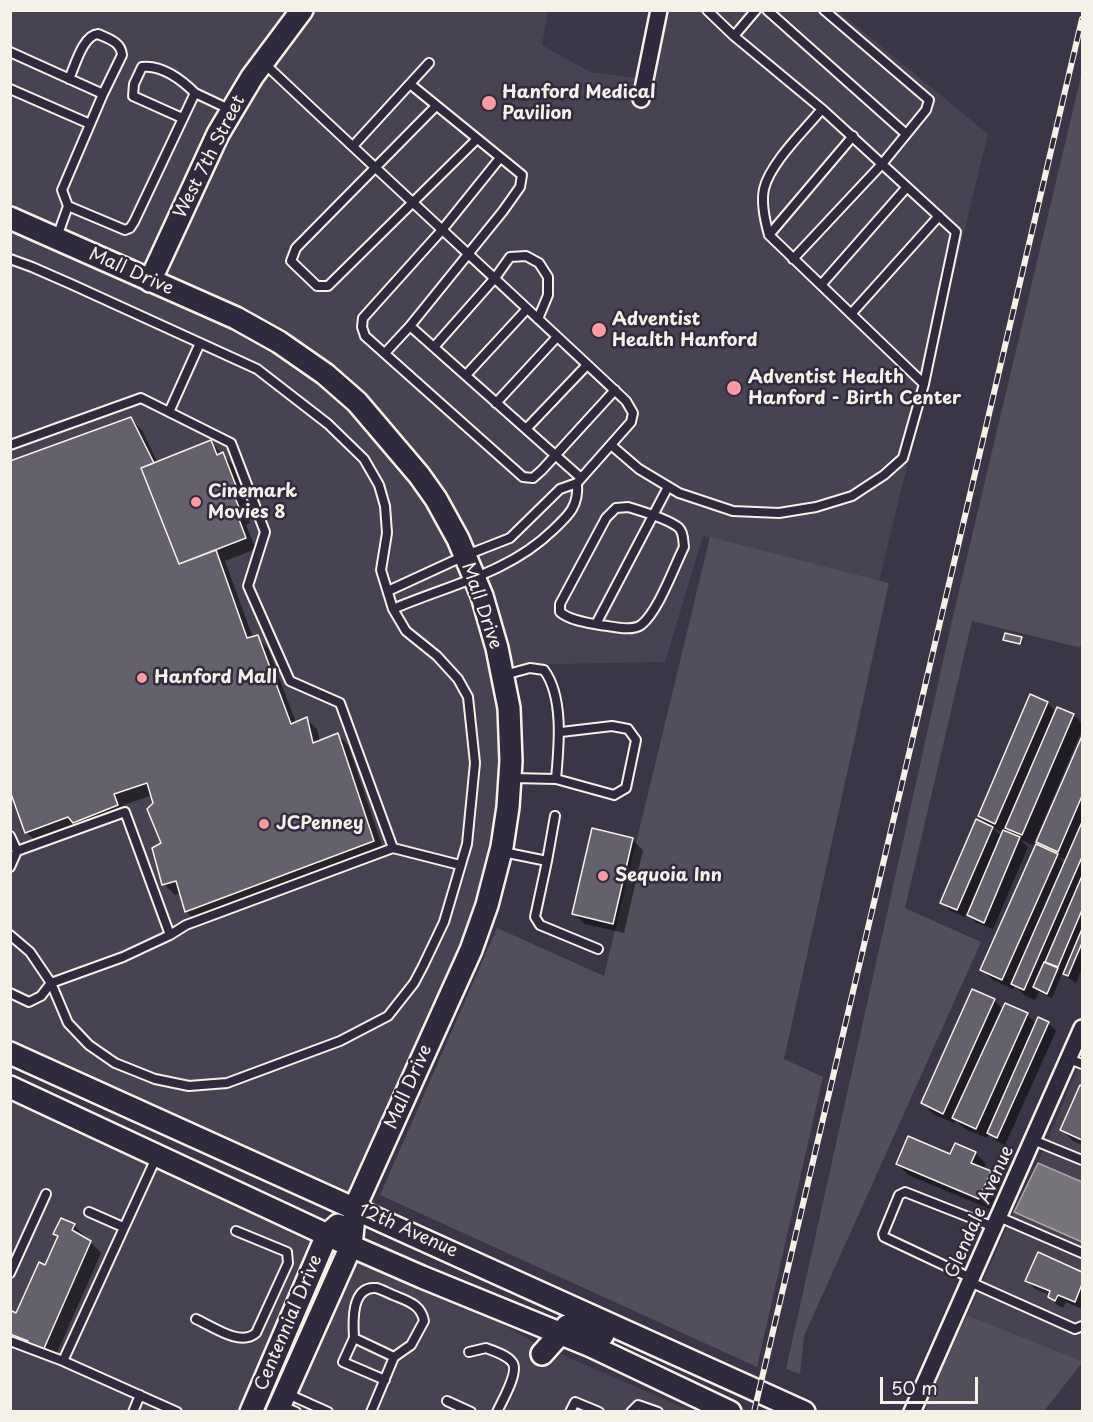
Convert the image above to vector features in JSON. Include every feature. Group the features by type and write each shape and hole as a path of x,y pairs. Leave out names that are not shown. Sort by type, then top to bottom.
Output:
{"street":[{"name":"West 7th Street","path":"150,280 231,110 302,10"},
{"path":"641,99 659,10"},
{"name":"Mall Drive","path":"10,218 236,318 279,342 318,369 357,402 398,448 436,499 458,539 482,596 503,675 510,727 508,807 501,851 487,905 471,950 355,1207 351,1246"},
{"name":"Glendale Avenue","path":"912,1412 1033,1140 1076,1061 1083,1028"},
{"name":"12th Avenue","path":"10,1053 355,1207 804,1412"},
{"name":"12th Avenue","path":"10,1087 158,1154 351,1246 560,1334 730,1412"},
{"name":"Mall Drive","path":"327,1235 355,1207"},
{"name":"Centennial Drive","path":"251,1412 327,1235"},
{"name":"Centennial Drive","path":"285,1405 351,1246"},
{"path":"542,1354 567,1326 573,1324 583,1326 678,1368 694,1371 711,1370"}],"lane":[{"path":"611,445 639,469 679,494 733,511 779,513 816,507 852,496 884,475 903,458 924,384 956,232 853,136 734,36 707,10"},
{"path":"734,36 756,10"},
{"path":"767,10 905,133"},
{"path":"793,259 882,164 926,110 928,100 824,10"},
{"path":"57,238 68,206 63,190 122,51 115,42 98,34 91,36 69,79"},
{"path":"10,52 103,94"},
{"path":"264,63 615,390 633,412 631,422 579,481 560,489 510,538 464,556 388,591"},
{"path":"353,146 429,63"},
{"path":"182,118 133,96 134,84 142,67 152,65 183,82 195,93 231,110"},
{"path":"384,353 410,326 520,187 522,175 410,84"},
{"path":"10,89 90,124"},
{"path":"68,206 125,230 130,228 195,93"},
{"path":"436,106 296,248 291,261 316,286 328,286 477,139"},
{"path":"822,109 770,171 763,190 765,220 769,235 924,384"},
{"path":"769,235 853,136"},
{"path":"500,158 441,230 363,318 362,327 365,336 523,477 533,478 556,456 615,390"},
{"path":"821,285 907,187"},
{"path":"851,314 939,216"},
{"path":"434,347 495,278 510,257 526,256 539,263 548,277 548,295 538,319"},
{"path":"10,259 257,369 328,424 364,459 379,485 385,506 387,533 381,570 393,609 406,631 437,656 458,679 468,697 475,763 467,844 444,922 414,983 388,1016 348,1038 227,1083 189,1086 155,1079 116,1063 89,1045 68,1023 51,983 30,952 10,935"},
{"path":"466,375 527,309"},
{"path":"393,609 474,579 515,560 537,546 569,514 578,497 579,481 556,456 410,326"},
{"path":"496,403 557,336"},
{"path":"169,412 200,343"},
{"path":"526,429 587,365"},
{"path":"10,445 141,398 231,443 265,532 248,586 290,681 340,703 393,848"},
{"path":"596,624 668,487"},
{"path":"628,507 653,515 679,528 684,547 656,606 640,626 631,628 596,624 565,616 560,612 560,604 606,518 616,508 628,507"},
{"path":"503,675 530,668 544,670 551,680 561,732 556,779"},
{"path":"510,778 556,779 614,795 626,788 636,740 628,729 612,726 561,732"},
{"path":"10,867 17,851 125,812 170,935"},
{"path":"555,816 535,917 540,925 598,949"},
{"path":"10,836 17,851"},
{"path":"10,993 29,1002 41,996 51,983 123,957 186,925 393,848 460,865"},
{"path":"501,851 547,861"},
{"path":"1033,1140 1083,1160"},
{"path":"63,1361 158,1154"},
{"path":"1083,1253 905,1192 899,1195 883,1234 884,1237 970,1280 1075,1329 1083,1326"},
{"path":"10,1273 46,1194"},
{"path":"89,1212 123,1227"},
{"path":"196,1319 238,1338 252,1337 256,1333 288,1263 287,1252 236,1231"},
{"path":"372,1412 385,1380 394,1357 411,1345 424,1321 418,1307 410,1302 377,1288 368,1289 360,1295 355,1307 354,1338 343,1362 385,1380"},
{"path":"354,1338 394,1357"},
{"path":"10,1341 63,1361 177,1412"},
{"path":"470,1352 486,1348 511,1360 514,1364 514,1374 497,1412"},
{"path":"133,1412 140,1395"},
{"path":"447,1401 471,1412"},
{"path":"570,1412 575,1402 599,1412"},
{"path":"285,1405 328,1412"},
{"path":"631,1412 638,1405 658,1412"}],"shaded area":[{"path":"11,11 548,11 542,45 590,72 643,79 659,11 838,11 988,134 879,581 703,536 665,662 501,665 502,847 355,1207 11,1053"},
{"path":"1082,72 1082,646 1078,647 972,621 905,908 981,942 804,1336 800,1374 786,1369 953,616"},
{"path":"710,537 889,583 784,1059 823,1077 757,1367 380,1195 497,928 604,976"},
{"path":"1082,1058 1082,1182 1038,1163"},
{"path":"11,1087 327,1235 248,1411 11,1412"},
{"path":"1038,1163 1082,1182 1082,1242 1014,1212"},
{"path":"1014,1212 1082,1242 1082,1361 967,1315"},
{"path":"351,1246 464,1301 533,1342 691,1411 277,1412"},
{"path":"967,1315 1082,1361 1082,1363 1044,1411 926,1411 928,1399"}],"building":[{"name":"Hanford Mall","path":"131,417 154,463 141,468 179,564 216,550 247,638 258,635 291,724 307,717 313,743 338,733 374,841 185,912 176,881 162,885 152,848 161,843 147,809 153,803 147,783 114,794 118,805 73,823 68,817 25,833 10,791 10,461"},
{"name":"Cinemark Movies 8","path":"211,440 217,455 223,452 238,491 233,493 241,512 237,514 246,538 179,564 141,468"},
{"path":"1005,633 1022,637 1020,644 1003,640"},
{"path":"1030,694 1048,702 995,824 978,816"},
{"path":"1057,707 1074,714 1022,835 1005,828"},
{"path":"1082,736 1082,796 1058,852 1036,842"},
{"path":"976,819 993,827 957,910 940,903"},
{"path":"1082,822 1082,857 1024,990 1011,984"},
{"name":"Sequoia Inn","path":"592,828 633,838 613,924 572,914"},
{"path":"1003,830 1020,837 984,923 967,915"},
{"path":"1036,844 1058,854 1002,980 980,970"},
{"path":"1082,876 1082,910 1058,967 1045,962"},
{"path":"1082,929 1082,943 1068,976 1063,974"},
{"path":"1044,962 1058,968 1047,994 1033,987"},
{"path":"972,989 995,999 943,1114 921,1103"},
{"path":"1005,1003 1028,1013 976,1129 952,1118"},
{"path":"1038,1017 1049,1022 997,1138 987,1133"},
{"path":"1080,1085 1082,1086 1082,1140 1060,1130"},
{"path":"908,1136 950,1154 955,1143 976,1152 971,1163 991,1171 979,1199 896,1164"},
{"path":"61,1218 75,1224 72,1230 91,1241 42,1353 27,1346 28,1341 10,1334 10,1316 12,1311 16,1313 39,1262 45,1265 58,1236 53,1234"},
{"path":"1038,1252 1082,1272 1082,1284 1075,1302 1058,1295 1055,1301 1048,1297 1050,1291 1025,1281"}],"railway":[{"path":"754,1412 1082,19"}],"place":[{"name":"Hanford Medical Pavilion","path":"489,103"},
{"name":"Adventist Health Hanford","path":"599,330"},
{"name":"Adventist Health Hanford - Birth Center","path":"734,388"},
{"name":"Cinemark Movies 8","path":"196,502"},
{"name":"Hanford Mall","path":"142,678"},
{"name":"JCPenney","path":"264,824"},
{"name":"Sequoia Inn","path":"603,876"}]}
